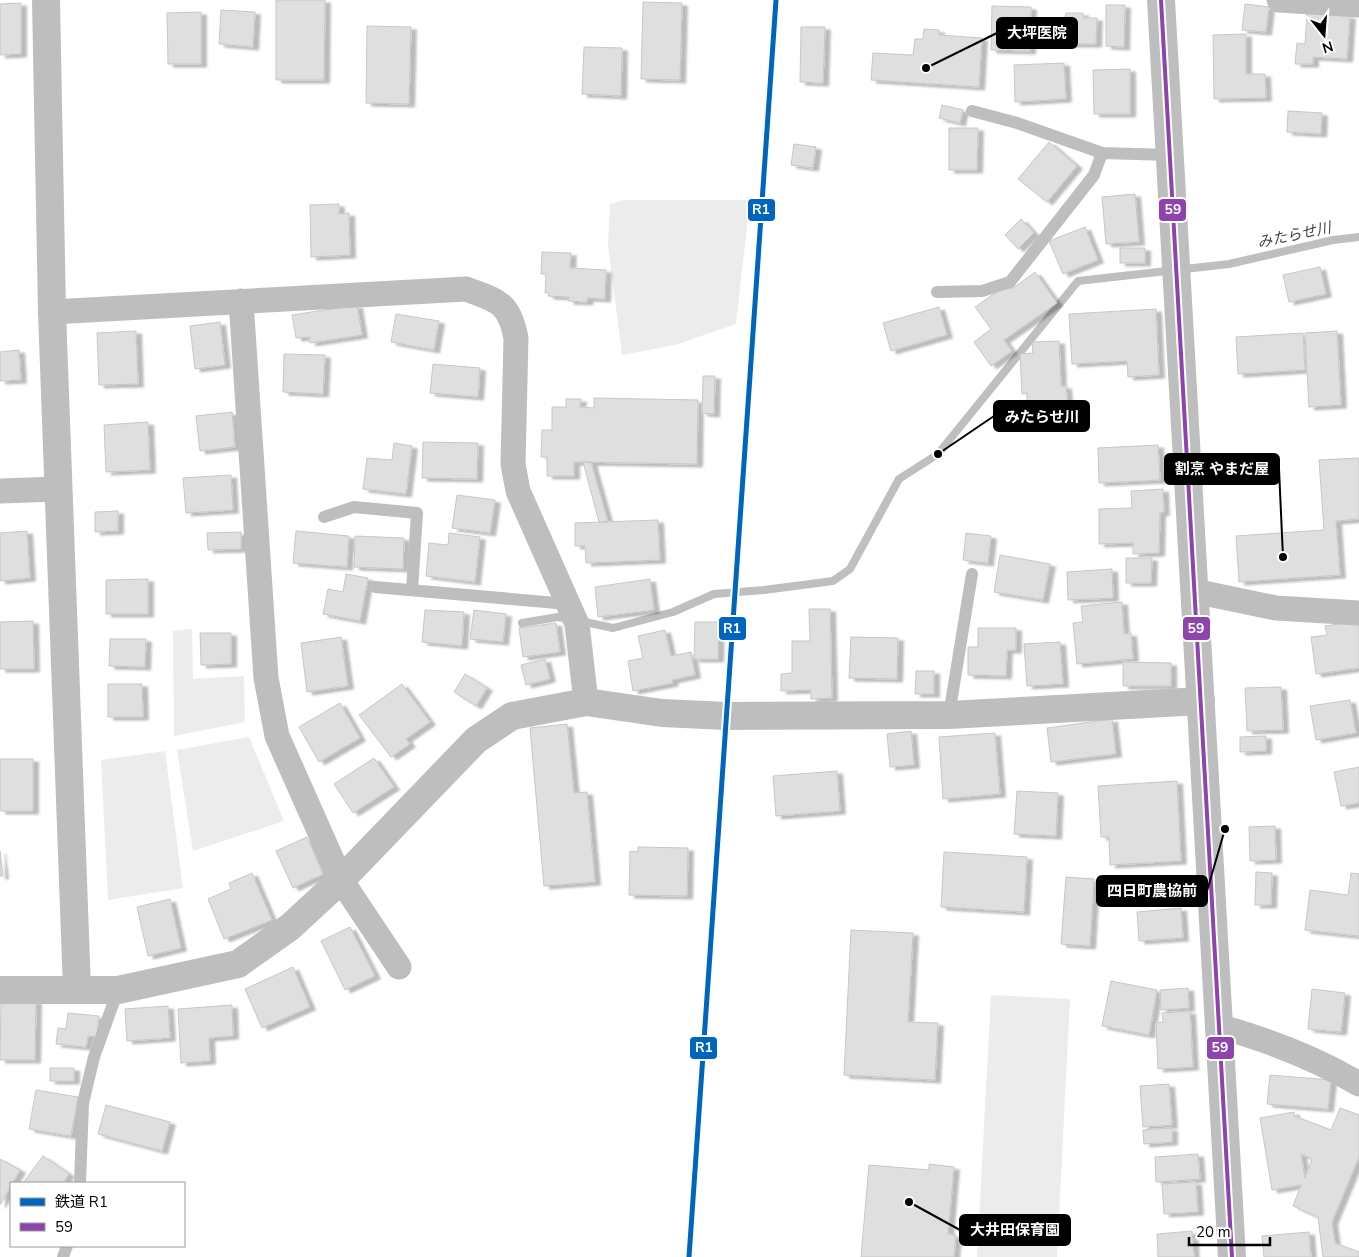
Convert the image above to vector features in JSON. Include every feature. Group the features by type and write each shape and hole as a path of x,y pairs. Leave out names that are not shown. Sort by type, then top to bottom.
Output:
{"main road":[{"path":"46,0 52,312 77,989"},
{"path":"1161,0 1232,1257"},
{"path":"0,990 118,990 238,964 290,927 341,880 476,740 512,716 586,702 662,713 727,716 949,715 1201,701"}],"street":[{"path":"1279,0 1359,6"},
{"path":"52,312 466,289 496,300 512,317 516,338 513,464 518,491 577,624 586,702"},
{"path":"241,302 266,678 277,736 341,880 398,967"},
{"path":"0,491 58,489"},
{"path":"1194,592 1276,608 1359,613"},
{"path":"1218,1026 1278,1044 1326,1065 1359,1084"}],"lane":[{"path":"972,111 1018,123 1102,153 1170,155"},
{"path":"937,292 982,291 1010,282 1094,175 1102,153"},
{"path":"324,518 354,507 417,513 412,590"},
{"path":"949,715 972,574"},
{"path":"374,587 568,604"},
{"path":"80,1182 83,1103 94,1057 118,990"}],"shaded area":[{"path":"623,200 750,200 736,324 675,345 622,355 608,245 610,204"},
{"path":"192,629 193,679 244,676 245,722 174,736 173,631"},
{"path":"249,737 284,821 193,851 177,750"},
{"path":"165,751 183,888 108,900 101,760"},
{"path":"991,995 1070,999 1057,1257 977,1257"}],"building":[{"path":"276,0 325,0 324,80 276,80"},
{"path":"643,2 682,3 680,80 641,79"},
{"path":"21,3 21,54 0,55 0,4"},
{"path":"1245,4 1269,7 1266,32 1242,30"},
{"path":"1106,5 1125,5 1124,47 1106,46"},
{"path":"992,6 1031,7 1030,51 991,50"},
{"path":"221,10 255,12 253,47 219,44"},
{"path":"201,12 201,64 168,64 167,13"},
{"path":"1066,13 1083,13 1083,18 1097,18 1096,44 1056,44 1057,18 1065,18"},
{"path":"1307,13 1350,16 1347,59 1313,57 1313,64 1295,64 1297,43 1305,44"},
{"path":"367,26 411,27 409,104 366,103"},
{"path":"801,27 825,27 823,83 800,82"},
{"path":"924,29 939,30 939,35 982,38 979,87 871,80 873,53 913,55 915,39 923,39"},
{"path":"1246,34 1246,74 1265,74 1266,98 1214,99 1213,35"},
{"path":"584,47 622,48 621,96 582,94"},
{"path":"1064,63 1066,99 1015,102 1014,65"},
{"path":"1130,69 1130,114 1094,114 1093,70"},
{"path":"942,105 963,110 960,123 939,118"},
{"path":"1288,111 1322,113 1321,134 1287,132"},
{"path":"949,128 978,128 977,170 949,170"},
{"path":"1049,142 1077,166 1047,202 1018,179"},
{"path":"794,144 816,147 813,168 791,165"},
{"path":"1135,194 1139,242 1106,244 1102,197"},
{"path":"339,204 339,214 349,213 350,255 311,257 310,205"},
{"path":"1021,219 1034,233 1018,249 1005,235"},
{"path":"1085,227 1098,260 1063,274 1049,241"},
{"path":"1120,248 1145,248 1145,263 1120,263"},
{"path":"542,252 571,253 570,268 606,270 605,299 588,298 587,302 568,301 569,297 548,296 549,293 545,293 546,274 541,274"},
{"path":"1320,267 1326,294 1289,302 1283,275"},
{"path":"1035,272 1057,303 1004,340 1012,351 991,366 974,342 991,329 975,307 1008,284 1012,289"},
{"path":"357,305 362,335 310,343 310,337 296,338 292,315"},
{"path":"939,307 947,335 891,351 883,323"},
{"path":"1156,309 1159,375 1128,377 1127,361 1072,364 1069,314"},
{"path":"396,314 439,321 434,350 391,342"},
{"path":"220,322 225,365 195,369 190,326"},
{"path":"136,331 138,384 99,385 97,333"},
{"path":"1337,331 1341,405 1309,407 1305,333"},
{"path":"1303,333 1305,370 1238,374 1236,337"},
{"path":"1059,341 1061,386 1066,386 1068,409 1049,410 1049,405 1027,406 1027,393 1022,394 1020,354 1033,353 1032,342"},
{"path":"19,350 21,380 0,381 0,352"},
{"path":"284,354 325,355 323,394 283,392"},
{"path":"433,364 480,368 478,397 430,393"},
{"path":"703,376 715,376 714,414 702,413"},
{"path":"594,398 698,400 697,464 574,462 574,476 547,476 547,457 541,457 542,430 552,430 552,407 566,407 566,399 581,399 580,407 594,408"},
{"path":"232,412 235,447 200,451 196,416"},
{"path":"148,422 150,470 106,472 104,425"},
{"path":"423,442 478,443 477,479 422,478"},
{"path":"394,443 412,446 406,494 363,489 367,458 392,460"},
{"path":"1158,445 1160,480 1099,483 1098,448"},
{"path":"1359,458 1359,519 1336,521 1340,575 1239,582 1236,536 1324,530 1319,460"},
{"path":"583,462 591,462 608,522 599,522"},
{"path":"231,475 233,510 186,513 183,478"},
{"path":"1163,489 1164,512 1160,513 1159,553 1133,554 1133,543 1099,544 1099,509 1132,508 1131,491"},
{"path":"457,495 495,500 490,533 452,528"},
{"path":"118,511 118,531 95,532 95,512"},
{"path":"658,520 660,560 586,563 585,546 575,546 575,523"},
{"path":"27,531 30,578 0,581 0,533"},
{"path":"296,531 349,536 347,567 293,563"},
{"path":"241,532 241,549 208,550 207,533"},
{"path":"449,533 480,537 475,582 426,576 429,543 448,545"},
{"path":"966,533 991,536 988,563 963,560"},
{"path":"355,536 404,538 403,569 354,567"},
{"path":"1000,555 1050,564 1043,600 994,592"},
{"path":"1126,558 1152,558 1151,583 1126,583"},
{"path":"1112,569 1113,598 1068,600 1067,572"},
{"path":"346,574 368,578 360,621 323,614 328,589 343,592"},
{"path":"148,579 148,614 106,614 106,580"},
{"path":"650,579 654,610 598,617 595,587"},
{"path":"1122,602 1124,634 1131,633 1133,659 1077,664 1073,623 1083,622 1081,606"},
{"path":"809,609 830,609 832,698 811,699 811,690 781,691 781,674 792,673 792,641 810,641"},
{"path":"425,610 464,612 462,646 422,642"},
{"path":"474,610 506,614 503,642 470,639"},
{"path":"33,621 34,669 0,669 0,622"},
{"path":"1359,621 1359,668 1316,674 1311,637 1327,635 1325,626"},
{"path":"695,622 719,622 718,659 694,659"},
{"path":"556,623 560,652 523,657 519,628"},
{"path":"978,628 1016,628 1016,650 1007,650 1006,676 968,675 968,647 978,647"},
{"path":"665,630 671,656 691,652 695,675 672,680 673,683 633,691 628,661 643,658 638,636"},
{"path":"200,633 231,633 231,664 201,665"},
{"path":"341,637 348,686 307,692 301,643"},
{"path":"851,637 898,638 897,679 849,678"},
{"path":"110,639 146,639 145,667 109,666"},
{"path":"1060,642 1063,684 1027,686 1024,644"},
{"path":"545,659 550,679 526,685 521,665"},
{"path":"1123,662 1171,663 1171,686 1123,686"},
{"path":"916,671 934,671 934,694 915,694"},
{"path":"465,674 487,688 476,706 454,692"},
{"path":"108,684 142,684 143,717 108,717"},
{"path":"402,684 430,722 406,739 410,744 391,757 359,715"},
{"path":"1281,687 1283,730 1247,731 1245,688"},
{"path":"1350,700 1356,733 1316,740 1310,706"},
{"path":"340,703 360,738 319,762 299,727"},
{"path":"1112,719 1116,754 1051,762 1047,728"},
{"path":"567,724 574,793 587,792 595,882 544,886 530,728"},
{"path":"911,731 914,765 890,767 887,734"},
{"path":"995,733 1000,794 943,799 939,737"},
{"path":"1266,736 1266,751 1240,752 1240,737"},
{"path":"374,758 394,787 353,813 334,784"},
{"path":"0,759 33,759 33,811 0,811"},
{"path":"1359,767 1359,803 1341,806 1334,772"},
{"path":"837,771 840,811 776,816 773,776"},
{"path":"1177,781 1181,861 1110,865 1109,837 1101,837 1098,786"},
{"path":"1017,791 1058,793 1056,836 1014,834"},
{"path":"1275,826 1276,860 1250,861 1249,827"},
{"path":"307,837 323,874 293,888 276,851"},
{"path":"638,847 688,848 687,896 629,895 630,851 638,852"},
{"path":"0,851 3,876 0,876"},
{"path":"944,852 1027,857 1024,912 941,907"},
{"path":"1256,872 1272,873 1271,905 1255,905"},
{"path":"252,873 272,920 224,939 208,899 231,889 229,883"},
{"path":"1351,873 1359,874 1359,936 1305,930 1310,890 1348,895"},
{"path":"1066,877 1094,879 1090,946 1061,944"},
{"path":"170,899 181,948 148,956 137,907"},
{"path":"1181,908 1183,938 1139,941 1137,912"},
{"path":"350,927 375,976 345,990 321,941"},
{"path":"851,930 913,933 908,1022 938,1023 935,1080 844,1075"},
{"path":"293,967 310,1007 262,1028 245,989"},
{"path":"1111,981 1157,990 1149,1035 1102,1026"},
{"path":"1188,988 1189,1008 1161,1010 1160,990"},
{"path":"1312,989 1345,993 1341,1032 1308,1029"},
{"path":"1,1001 36,1001 35,1060 0,1060"},
{"path":"232,1005 233,1036 209,1038 210,1061 181,1063 178,1009"},
{"path":"168,1006 170,1038 127,1041 125,1009"},
{"path":"1190,1011 1193,1067 1158,1069 1156,1023 1163,1022 1162,1013"},
{"path":"68,1013 99,1016 97,1037 88,1036 86,1047 56,1044 58,1028 66,1029"},
{"path":"50,1068 74,1068 74,1081 50,1081"},
{"path":"1270,1075 1331,1080 1328,1109 1267,1104"},
{"path":"1169,1084 1172,1125 1143,1127 1140,1086"},
{"path":"36,1090 78,1097 71,1136 29,1129"},
{"path":"106,1105 170,1122 162,1151 98,1134"},
{"path":"1340,1108 1359,1115 1359,1157 1332,1222 1335,1243 1359,1252 1359,1257 1323,1257 1318,1217 1293,1206 1301,1185 1272,1190 1260,1118 1294,1112 1294,1116 1331,1130","holes":["1301,1154 1312,1159 1305,1178"]},
{"path":"1172,1128 1172,1142 1144,1144 1143,1130"},
{"path":"1198,1154 1200,1179 1156,1182 1155,1157"},
{"path":"43,1156 69,1174 64,1182 24,1182"},
{"path":"0,1159 20,1170 13,1182 10,1182 10,1188 0,1205"},
{"path":"929,1164 954,1167 948,1234 956,1235 954,1257 861,1257 869,1165 929,1170"},
{"path":"1196,1182 1198,1212 1164,1214 1162,1184"},
{"path":"1192,1231 1194,1257 1158,1257 1157,1234"},
{"path":"1309,1232 1311,1257 1264,1257 1262,1236"}],"waterway":[{"name":"みたらせ川","path":"580,621 613,628 673,612 714,594 833,581 850,569 899,479 938,454 1078,281 1229,264 1333,240 1359,237"},
{"name":"みたらせ川","path":"522,623 558,617 569,619"}],"rail line":[{"name":"R1","path":"689,1257 776,0"}],"transit line":[{"name":"59","path":"1161,0 1232,1257"}],"place":[{"name":"大坪医院","path":"926,68"},
{"name":"みたらせ川","path":"938,454"},
{"name":"割烹 やまだ屋","path":"1283,557"},
{"name":"四日町農協前","path":"1225,829"},
{"name":"大井田保育園","path":"909,1202"}]}
